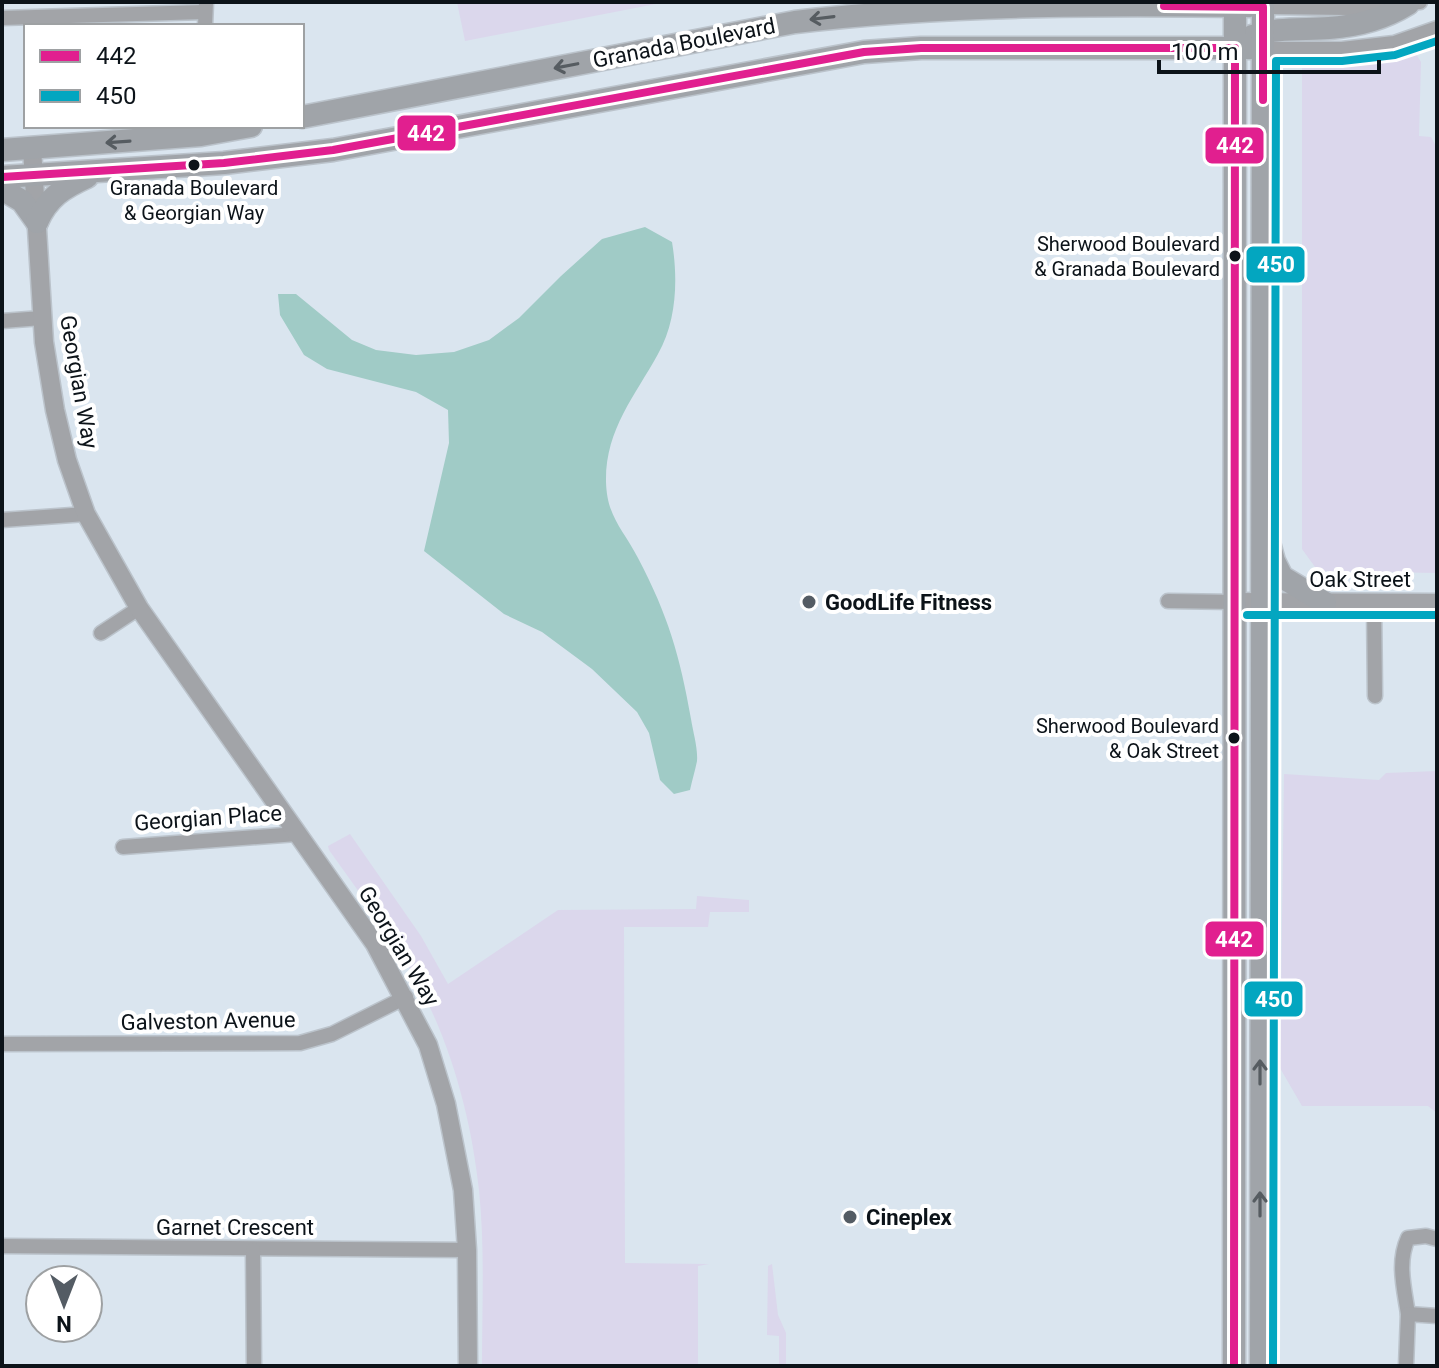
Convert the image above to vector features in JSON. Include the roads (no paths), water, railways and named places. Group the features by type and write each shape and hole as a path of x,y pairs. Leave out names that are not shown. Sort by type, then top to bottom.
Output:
{"main road":[{"name":"Granada Boulevard","path":"2,177 224,163 333,150 864,52 921,48 1235,48 1365,23 1389,16 1414,3"},
{"path":"1234,1366 1235,4"},
{"name":"Granada Boulevard","path":"304,117 795,22 857,14 921,9 1263,4"},
{"path":"1261,1366 1263,4"},
{"path":"2,150 220,129"},
{"path":"2,189 22,201 37,222 48,201 60,190 102,170"},
{"path":"1262,526 1282,577 1325,603"}],"street":[{"path":"5,2 4,18 205,13"},
{"path":"1263,4 1349,8 1414,3"},
{"path":"1264,40 1355,47 1394,43 1437,28"},
{"path":"220,129 224,163"},
{"name":"Georgian Way","path":"32,148 42,318 55,410 86,514 139,608 375,944 406,997 428,1045 446,1104 463,1190 468,1366"},
{"path":"2,321 42,318"},
{"path":"2,520 86,514"},
{"path":"1168,601 1235,602"},
{"name":"Oak Street","path":"1235,602 1437,603"},
{"path":"1374,604 1375,696"},
{"path":"101,633 139,608"},
{"name":"Georgian Place","path":"123,847 297,834"},
{"name":"Galveston Avenue","path":"2,1044 300,1043 332,1034 406,997"},
{"path":"1406,1366 1408,1314 1401,1261 1404,1247 1408,1238 1426,1236 1437,1239"},
{"name":"Garnet Crescent","path":"2,1246 467,1250"},
{"path":"253,1250 254,1366"},
{"path":"1408,1314 1437,1316"}],"place":[{"name":"Granada Boulevard & Georgian Way","path":"194,165"},
{"name":"Sherwood Boulevard & Granada Boulevard","path":"1235,256"},
{"name":"GoodLife Fitness","path":"809,602"},
{"name":"Sherwood Boulevard & Oak Street","path":"1234,738"},
{"name":"Cineplex","path":"850,1217"}]}
